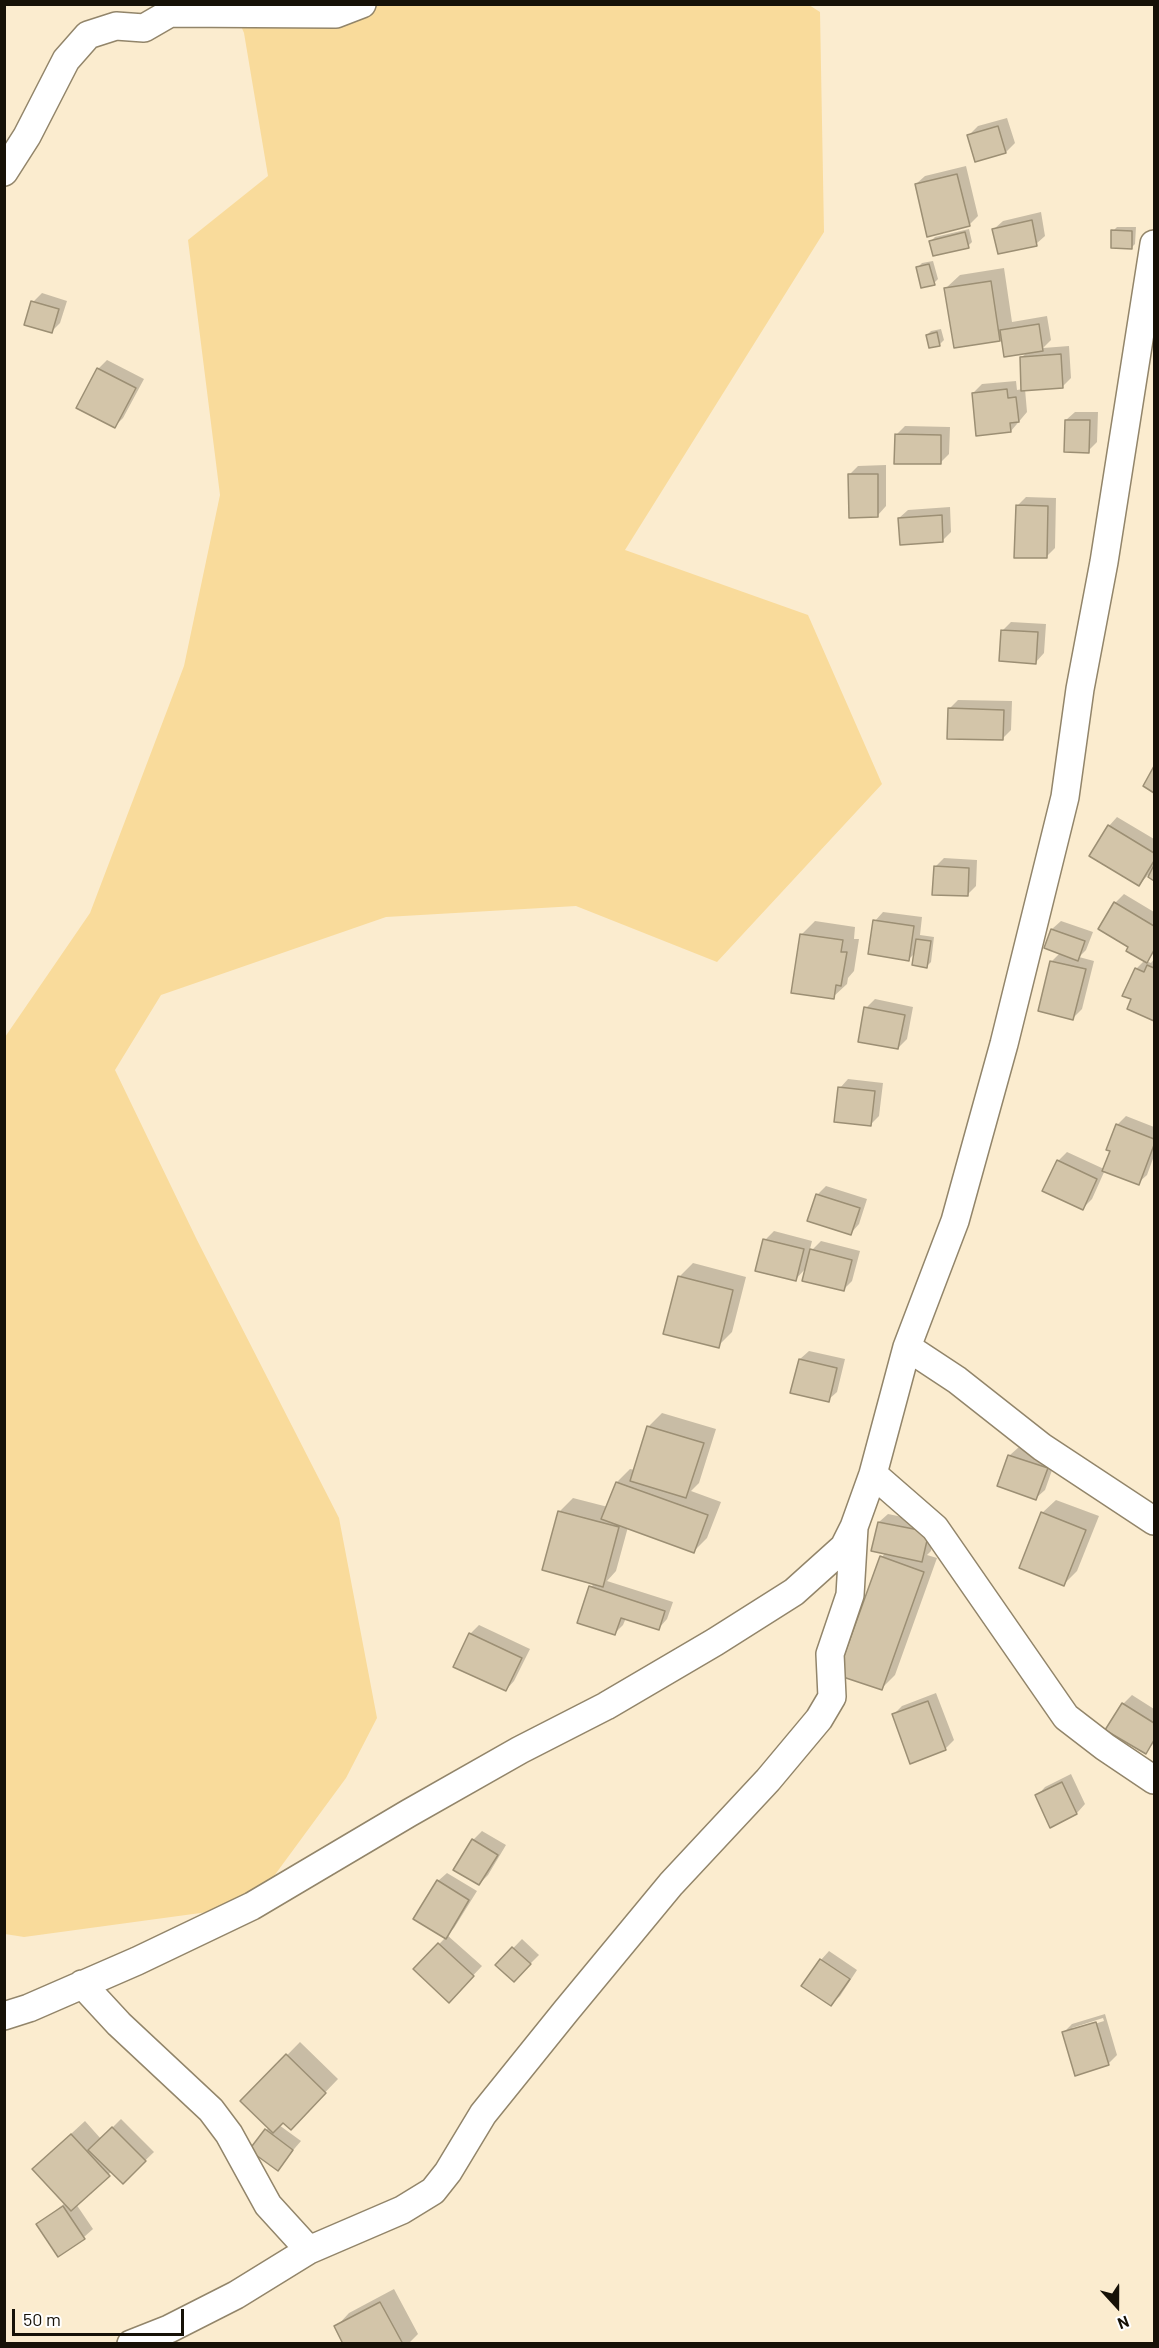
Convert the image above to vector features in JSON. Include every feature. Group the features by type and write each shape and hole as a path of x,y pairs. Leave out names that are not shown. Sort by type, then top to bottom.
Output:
{"street":[{"path":"4,172 27,136 66,60 88,35 116,26 144,28 170,14 336,14 362,4"},
{"path":"4,2016 29,2008 137,1961 252,1906 520,1750 606,1706 715,1642 801,1586 844,1547 854,1527 873,1474 907,1347 955,1221 1004,1044 1065,797 1080,689 1104,562 1155,244"},
{"path":"907,1347 957,1380 1042,1447 1155,1521"},
{"path":"873,1474 935,1528 1066,1717 1105,1748 1155,1780"},
{"path":"131,2343 169,2329 236,2295 309,2250 402,2210 433,2191 448,2172 483,2114 566,2010 671,1884 768,1780 819,1719 832,1698 830,1654 850,1595 854,1527"},
{"path":"82,1984 119,2024 211,2110 229,2134 268,2205 309,2250"}],"shaded area":[{"path":"232,5 809,5 820,12 824,232 625,550 808,615 882,784 717,962 576,906 386,917 161,995 115,1070 197,1240 339,1518 377,1718 346,1778 252,1906 24,1937 5,1934 5,1037 90,913 184,666 220,495 188,240 268,176 244,33"}],"building":[{"path":"998,126 1006,153 975,162 967,135"},
{"path":"957,174 970,226 927,237 915,184"},
{"path":"1032,220 1037,246 998,254 992,229"},
{"path":"1111,230 1132,231 1132,249 1111,248"},
{"path":"965,232 969,248 933,256 929,241"},
{"path":"929,264 935,285 921,288 916,267"},
{"path":"991,281 1000,341 954,348 944,288"},
{"path":"31,301 59,309 52,333 24,325"},
{"path":"1039,324 1043,351 1004,357 1000,330"},
{"path":"937,332 940,346 929,348 926,335"},
{"path":"1061,354 1063,388 1021,391 1020,357"},
{"path":"97,368 136,388 115,428 76,408"},
{"path":"1007,389 1008,398 1016,397 1019,422 1010,423 1011,432 976,436 972,393"},
{"path":"1065,420 1090,420 1089,453 1064,452"},
{"path":"895,434 941,435 941,464 894,464"},
{"path":"848,474 878,474 878,517 849,518"},
{"path":"1016,505 1048,506 1047,558 1014,558"},
{"path":"942,515 943,542 900,545 898,518"},
{"path":"1001,630 1038,632 1036,664 999,661"},
{"path":"948,708 1004,710 1003,740 947,739"},
{"path":"1154,766 1154,793 1143,786"},
{"path":"1108,825 1154,853 1154,861 1139,886 1089,856"},
{"path":"1154,865 1154,881 1148,877"},
{"path":"934,866 969,868 968,896 932,895"},
{"path":"1114,902 1154,926 1154,950 1147,963 1126,951 1128,947 1098,929"},
{"path":"873,920 914,926 909,961 868,954"},
{"path":"1051,929 1085,941 1078,961 1044,948"},
{"path":"800,934 843,940 841,952 847,952 841,986 836,985 834,999 791,993"},
{"path":"916,939 931,941 927,968 912,965"},
{"path":"1050,961 1086,969 1073,1020 1038,1011"},
{"path":"1147,965 1154,968 1154,1021 1127,1009 1131,999 1122,996 1135,968 1144,972"},
{"path":"864,1007 905,1015 898,1049 858,1042"},
{"path":"838,1087 875,1091 871,1126 834,1122"},
{"path":"1116,1124 1154,1139 1154,1145 1139,1185 1102,1171 1110,1151 1106,1150"},
{"path":"1057,1160 1097,1179 1083,1210 1042,1191"},
{"path":"816,1194 860,1208 851,1235 807,1221"},
{"path":"763,1239 804,1249 796,1281 755,1271"},
{"path":"810,1249 852,1260 844,1291 802,1281"},
{"path":"678,1276 733,1290 719,1348 663,1334"},
{"path":"799,1359 837,1368 829,1402 790,1393"},
{"path":"647,1426 704,1443 686,1498 630,1481"},
{"path":"1008,1455 1048,1468 1036,1500 997,1486"},
{"path":"616,1482 708,1515 694,1553 601,1519"},
{"path":"558,1511 619,1527 603,1587 542,1570"},
{"path":"1041,1512 1086,1530 1064,1586 1019,1568"},
{"path":"878,1522 929,1532 922,1562 871,1551"},
{"path":"880,1556 924,1572 882,1690 837,1675"},
{"path":"589,1586 665,1611 659,1630 621,1618 615,1635 577,1623"},
{"path":"469,1633 522,1658 506,1691 453,1667"},
{"path":"928,1701 946,1750 910,1764 892,1714"},
{"path":"1122,1703 1154,1723 1154,1740 1146,1754 1105,1730"},
{"path":"1062,1782 1077,1814 1050,1828 1035,1795"},
{"path":"472,1839 498,1855 479,1885 453,1870"},
{"path":"437,1880 469,1900 446,1939 413,1919"},
{"path":"438,1943 474,1976 449,2003 413,1969"},
{"path":"512,1947 531,1964 514,1982 495,1965"},
{"path":"820,1959 850,1979 831,2006 801,1986"},
{"path":"1096,2022 1109,2065 1075,2076 1062,2032"},
{"path":"286,2054 326,2093 291,2130 283,2123 273,2133 240,2101"},
{"path":"112,2127 146,2161 123,2184 88,2150"},
{"path":"265,2129 293,2150 278,2171 249,2150"},
{"path":"71,2134 110,2176 71,2211 32,2169"},
{"path":"63,2206 85,2239 58,2257 36,2224"},
{"path":"380,2302 403,2344 343,2344 334,2326"}]}
